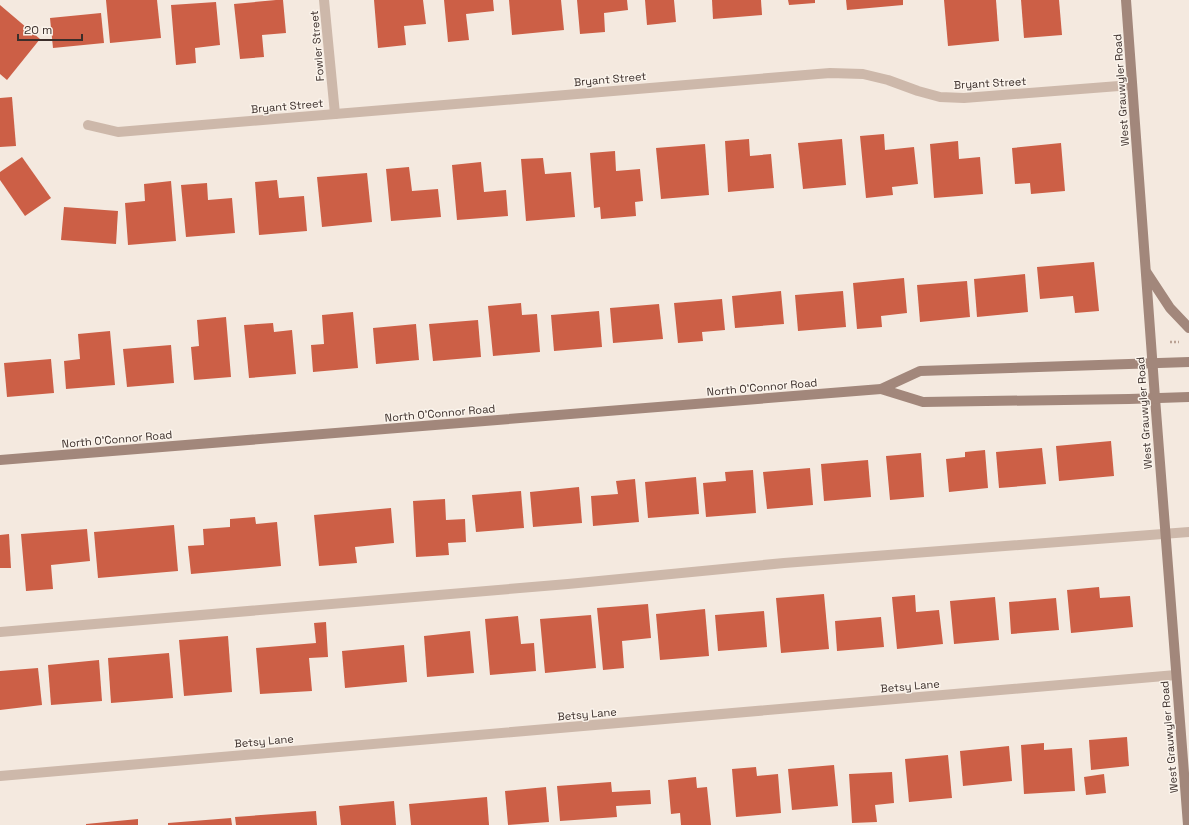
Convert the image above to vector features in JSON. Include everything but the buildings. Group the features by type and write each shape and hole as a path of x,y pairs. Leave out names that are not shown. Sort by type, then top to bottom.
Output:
{"main road":[{"name":"West Grauwyler Road","path":"1126,0 1154,398 1188,825"},
{"path":"1146,272 1170,308 1189,328"},
{"name":"North O'Connor Road","path":"0,460 881,389 920,371 1152,362 1189,362"},
{"name":"North O'Connor Road","path":"881,389 923,402 1189,397"}],"street":[{"name":"Fowler Street","path":"324,0 335,114"},
{"name":"Bryant Street","path":"88,125 118,132 830,73 863,74 888,80 935,96 958,98 1132,85"},
{"path":"0,632 561,585 792,563 1189,532"},
{"name":"Betsy Lane","path":"0,776 1176,675"}],"path":[{"path":"1170,342 1179,342"}]}
